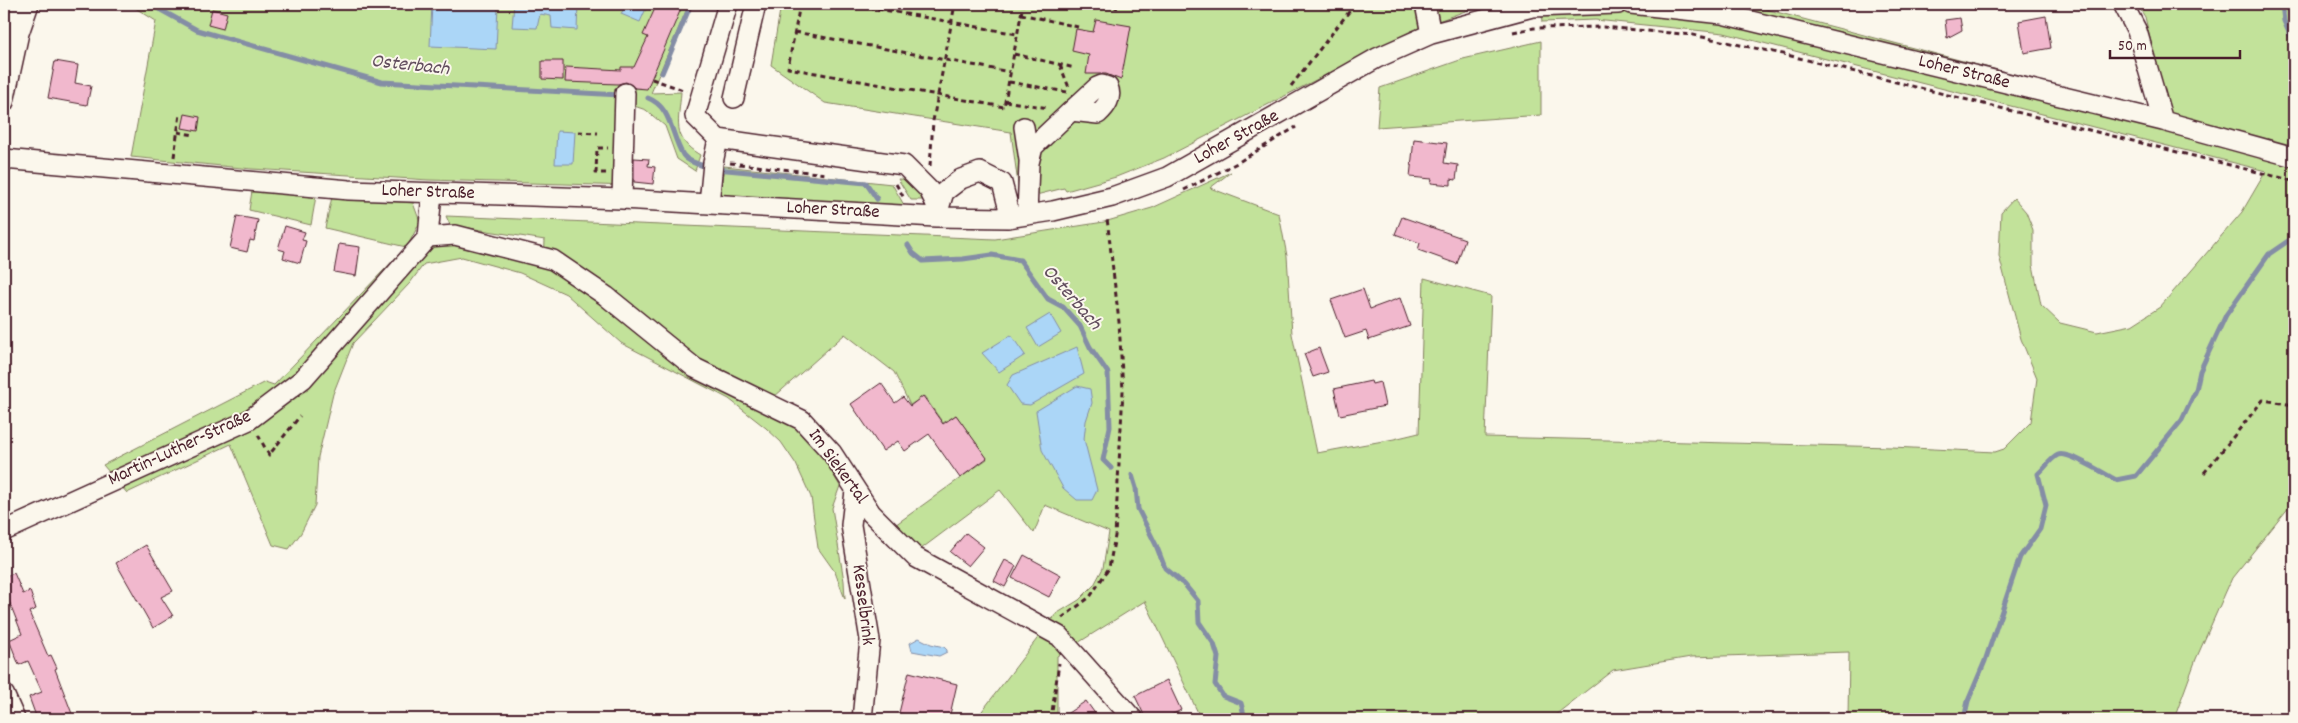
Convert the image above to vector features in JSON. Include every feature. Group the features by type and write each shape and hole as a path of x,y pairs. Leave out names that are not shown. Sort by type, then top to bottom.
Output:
{"street":[{"path":"6,4 19,33"},
{"path":"4,102 19,33 29,4"},
{"path":"728,4 694,116 718,139 904,165 929,190 936,204 936,218"},
{"path":"734,98 756,4"},
{"path":"1426,4 1431,34"},
{"name":"Loher Straße","path":"4,159 324,189 622,199 936,218 1008,218 1112,197 1167,177 1377,58 1431,34 1532,8 1618,4"},
{"name":"Loher Straße","path":"1631,4 1722,14 2163,121 2294,157"},
{"path":"2123,4 2138,31 2163,121"},
{"path":"622,199 625,93"},
{"path":"1027,215 1029,163 1032,147 1071,112"},
{"path":"1024,127 1029,163"},
{"path":"709,204 712,169 718,139"},
{"path":"936,218 944,192 961,179 980,172 1002,183 1008,206 1008,218"},
{"path":"428,237 432,193"},
{"name":"Im Siekertal","path":"428,237 455,235 553,260 606,296 695,368 802,420 827,447 871,513 915,557 1059,636 1133,719"},
{"name":"Martin-Luther-Straße","path":"4,531 249,420 303,379 428,237"},
{"name":"Kesselbrink","path":"855,491 851,525 870,640 862,719"},
{"path":"4,694 15,719"}],"path":[{"path":"800,4 788,68 1004,107 1023,4"},
{"path":"851,4 1017,34"},
{"path":"929,190 933,121 955,4"},
{"path":"1097,4 1118,8"},
{"path":"1021,14 1078,27"},
{"path":"1505,34 1534,28 1603,28 1693,35 1783,54 2294,181"},
{"path":"795,32 1010,72"},
{"path":"1014,54 1075,68"},
{"path":"1009,82 1071,92 1060,65"},
{"path":"652,79 677,90"},
{"path":"1005,101 1071,112"},
{"path":"171,175 180,114"},
{"path":"1178,192 1237,163 1302,123"},
{"path":"178,132 194,135"},
{"path":"578,132 598,133"},
{"path":"1097,220 1113,216"},
{"path":"1051,719 1059,670 1059,636 1056,622 1090,598 1109,568 1114,536 1123,391 1119,322 1107,218"},
{"path":"2204,473 2263,400 2294,405"},
{"path":"249,420 269,455 300,416"}],"shaded area":[{"path":"4,14 12,33 4,72"}],"green space":[{"path":"129,4 689,4 651,93 681,92 678,120 681,135 691,149 700,155 695,171 677,159 665,126 646,110 634,106 630,186 429,180 252,169 131,157 156,21"},
{"path":"781,4 1511,4 1468,10 1411,31 1164,158 1116,177 1066,191 1064,188 1020,199 1011,132 825,103 771,65"},
{"path":"1540,4 1746,4 2168,115 2145,17 2137,4 2291,4 2294,53 2294,501 2232,578 2196,659 2174,719 1848,719 1849,652 1691,657 1613,670 1550,719 1201,719 1145,601 1057,656 1057,719 976,719 1056,614 1079,600 1094,585 1103,568 1109,532 1045,505 1034,533 1000,490 921,549 895,525 987,459 956,415 943,423 924,396 910,405 894,372 845,334 774,397 821,454 840,486 832,508 844,581 845,599 835,572 818,548 811,497 796,464 781,442 766,428 729,399 621,343 566,294 520,273 462,257 424,264 410,283 353,343 333,394 318,457 315,505 301,533 289,549 273,545 231,444 127,493 103,465 265,382 274,385 406,247 325,228 332,197 413,203 420,222 407,247 454,245 544,265 545,240 450,225 446,216 995,239 1104,222 1152,208 1231,172 1210,188 1279,214 1287,256 1292,334 1317,453 1419,433 1424,278 1491,296 1485,437 1892,447 1995,452 2004,449 2031,422 2037,378 2021,339 1999,256 2001,212 2014,198 2026,212 2033,230 2033,265 2041,305 2060,323 2097,332 2132,325 2160,307 2242,212 2266,171 1724,33 1595,20 1542,22"},
{"path":"1541,41 1541,115 1377,127 1380,88 1463,59"},
{"path":"724,166 892,184 904,205 720,196"},
{"path":"898,179 913,180 927,200 911,200"},
{"path":"252,191 316,196 311,225 249,210"}],"water":[{"path":"432,4 498,6 496,49 430,46"},
{"path":"514,4 578,4 577,30 552,28 551,16 540,14 537,28 512,27"},
{"path":"626,4 648,4 640,22 621,14"},
{"path":"557,131 575,132 573,164 555,164"},
{"path":"1050,314 1061,333 1038,347 1027,328"},
{"path":"1011,335 1025,355 999,372 982,353"},
{"path":"1077,347 1084,374 1030,405 1020,404 1007,385 1013,375"},
{"path":"1077,386 1090,389 1092,403 1086,421 1084,439 1097,490 1092,500 1077,500 1063,488 1042,450 1036,411"},
{"path":"919,638 931,644 944,647 947,652 939,656 912,651 910,643"}],"building":[{"path":"657,4 683,4 647,89 635,88 626,82 618,84 565,82 566,67 621,70 621,67 634,67 648,37 643,35"},
{"path":"212,9 227,13 223,29 208,25"},
{"path":"2046,16 2051,48 2024,53 2019,21"},
{"path":"1960,18 1962,30 1947,38 1945,20"},
{"path":"1096,20 1131,26 1121,80 1106,74 1086,74 1089,55 1072,51 1076,29 1093,32"},
{"path":"55,61 78,65 75,83 91,86 87,105 48,98"},
{"path":"542,61 563,61 563,80 542,79"},
{"path":"185,114 200,117 198,131 182,128"},
{"path":"1414,139 1447,143 1444,163 1458,165 1456,180 1451,179 1451,185 1431,183 1432,179 1410,177"},
{"path":"634,158 649,159 648,166 655,167 653,184 634,182"},
{"path":"237,216 258,220 254,241 250,240 247,252 230,248"},
{"path":"1402,217 1465,239 1457,264 1418,250 1420,243 1395,234"},
{"path":"285,226 305,232 302,240 306,241 300,263 283,258 285,251 278,249"},
{"path":"339,244 360,247 356,276 334,272"},
{"path":"1363,289 1370,309 1400,298 1410,326 1369,340 1366,331 1345,338 1331,300"},
{"path":"1319,348 1328,372 1313,377 1304,354"},
{"path":"1371,381 1372,384 1380,382 1385,406 1340,415 1334,389"},
{"path":"881,383 895,403 903,397 910,406 923,396 943,424 956,415 987,458 960,478 929,434 905,451 898,441 883,451 851,404"},
{"path":"966,533 984,547 968,566 950,552"},
{"path":"146,545 173,591 161,597 173,616 153,628 116,563"},
{"path":"1024,555 1061,575 1049,597 1012,578"},
{"path":"1005,560 1016,566 1005,587 994,581"},
{"path":"14,573 23,594 30,591 36,609 29,612 48,656 51,655 57,668 55,669 74,719 37,719 29,697 42,692 28,661 19,665 9,640 22,634 9,601 4,603 4,577"},
{"path":"909,672 957,684 949,719 924,719 899,713"},
{"path":"1167,680 1181,710 1163,719 1146,719 1135,696"},
{"path":"1086,701 1099,719 1059,719"}],"waterway":[{"name":"Osterbach","path":"150,4 197,30 382,82 620,95"},
{"path":"662,73 691,4"},
{"path":"2282,4 2284,21 2294,44"},
{"name":"Osterbach","path":"648,98 662,108 683,155 691,161 708,167"},
{"name":"Osterbach","path":"716,169 866,183 877,199"},
{"path":"1964,719 1968,701 1985,661 2020,557 2040,529 2046,505 2038,474 2055,456 2063,455 2070,456 2096,468 2116,480 2136,476 2182,420 2196,390 2200,371 2226,315 2269,254 2288,241 2294,240"},
{"name":"Osterbach","path":"908,245 913,253 923,261 992,255 1020,260 1048,299 1063,307 1080,326 1090,347 1108,373 1110,427 1103,460 1111,468"},
{"name":"Osterbach","path":"1132,475 1136,488 1138,509 1165,568 1185,585 1198,601 1199,622 1214,644 1218,657 1215,684 1223,696 1241,703 1245,719"}]}
